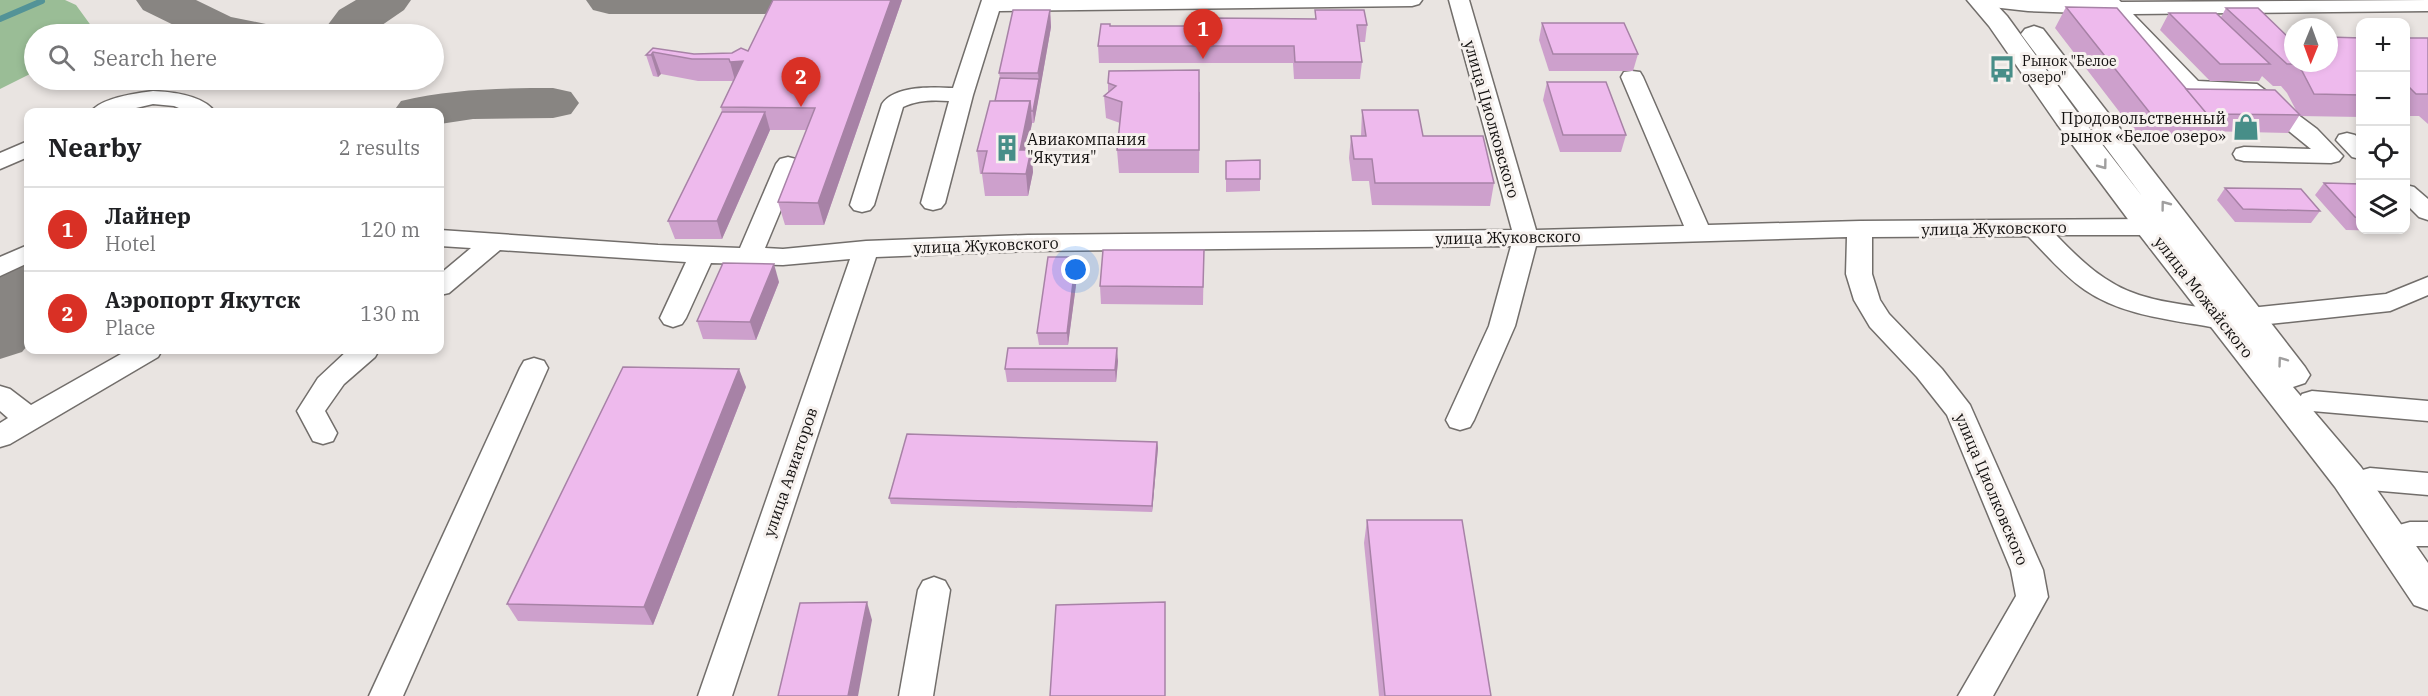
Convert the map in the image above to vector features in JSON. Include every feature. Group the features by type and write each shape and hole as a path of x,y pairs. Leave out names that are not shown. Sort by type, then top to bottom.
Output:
{"main road":[{"name":"улица Можайского","path":"1994,1 1998,21 2067,118 2150,227 2312,401 2370,479 2419,534 2428,561"},
{"name":"улица Можайского","path":"1994,1 2236,319 2428,594"}],"street":[{"path":"933,203 962,95 992,2 1412,0"},
{"name":"улица Циолковского","path":"1459,0 1526,238"},
{"path":"1994,1 2058,7 2111,4 2428,5"},
{"path":"2111,4 2192,87 2248,89 2309,134 2331,156 2244,154"},
{"path":"1632,78 1700,233"},
{"path":"862,206 893,104 902,98 920,94 962,95"},
{"path":"112,108 136,99 157,96 176,99 195,108"},
{"path":"0,162 24,150"},
{"path":"750,256 788,164"},
{"path":"2410,196 2428,212"},
{"path":"2034,227 2082,275 2102,290 2130,301 2236,319 2390,302 2428,285"},
{"name":"улица Жуковского","path":"444,238 783,258 866,249 969,247 1028,243 1526,238 1860,229 2150,227"},
{"name":"улица Циолковского","path":"1860,229 1858,270 1862,289 1871,309 1891,334 1945,391 1960,412 2027,570 2032,597 1975,696"},
{"path":"1461,420 1502,326 1526,238"},
{"path":"444,284 495,241"},
{"name":"улица Авиаторов","path":"715,696 866,249"},
{"path":"0,268 24,255"},
{"path":"673,318 702,255"},
{"path":"0,436 141,354"},
{"path":"323,433 311,411 323,389 342,368 360,354"},
{"path":"386,696 534,368"},
{"path":"0,396 29,419"},
{"path":"2312,401 2428,411"},
{"path":"2370,479 2428,484"},
{"path":"916,696 934,590"}],"green space":[{"path":"0,0 65,0 76,5 90,24 24,24 24,77 0,89"}],"building":[{"path":"773,0 891,0 818,203 778,202 815,108 721,107 743,61 692,59 653,52 651,55 646,55 653,48 694,54 732,53 741,48 748,51"},
{"path":"2066,7 2117,8 2212,119 2154,118"},
{"path":"2226,8 2258,8 2284,33 2284,61"},
{"path":"1013,10 1050,10 1038,73 999,73"},
{"path":"1315,10 1364,10 1367,25 1357,25 1362,62 1295,62 1294,46 1098,46 1101,24 1110,24 1110,26 1208,26 1208,18 1316,19"},
{"path":"2169,13 2216,13 2270,64 2220,64"},
{"path":"1542,23 1624,23 1638,54 1553,54"},
{"path":"2338,37 2356,38 2356,95 2314,94 2303,72 2338,72"},
{"path":"2410,38 2428,38 2428,94 2416,94 2410,88"},
{"path":"1199,70 1199,150 1117,150 1122,102 1104,96 1116,86 1108,83 1109,71"},
{"path":"1000,78 1039,79 1033,111 1031,111 1030,101 995,101"},
{"path":"1547,82 1606,82 1626,135 1563,135"},
{"path":"2186,89 2275,90 2300,115 2207,114"},
{"path":"990,101 1030,101 1020,150 1031,150 1026,174 982,173 987,151 977,151"},
{"path":"1362,110 1418,110 1423,136 1483,136 1494,183 1375,183 1372,159 1354,159 1351,136 1366,136"},
{"path":"722,112 765,112 717,221 668,221"},
{"path":"1260,160 1260,179 1226,179 1226,161"},
{"path":"2324,183 2356,184 2355,217"},
{"path":"2225,188 2301,189 2320,211 2243,209"},
{"path":"1103,250 1204,250 1203,287 1100,286"},
{"path":"1048,257 1076,257 1067,333 1037,333"},
{"path":"723,263 774,264 750,322 697,321"},
{"path":"1008,348 1117,348 1115,370 1005,369"},
{"path":"623,367 739,369 644,607 507,604"},
{"path":"907,434 1157,442 1152,506 889,498"},
{"path":"1367,520 1462,520 1491,696 1385,696"},
{"path":"867,602 848,696 778,696 800,603"},
{"path":"1165,602 1165,696 1050,696 1056,605"}],"waterway":[{"path":"0,19 42,1"}],"taxiway":[{"path":"159,0 208,24"},
{"path":"353,24 388,0"},
{"path":"609,0 765,0"},
{"path":"444,108 473,104 553,103"},
{"path":"0,337 18,314 22,285"}],"place":[{"name":"Лайнер","path":"1203,59"},
{"name":"Рынок \"Белое озеро\"","path":"2002,69"},
{"name":"Аэропорт Якутск","path":"801,107"},
{"name":"Продовольственный рынок «Белое озеро»","path":"2246,127"},
{"name":"Авиакомпания \"Якутия\"","path":"1007,148"}]}
